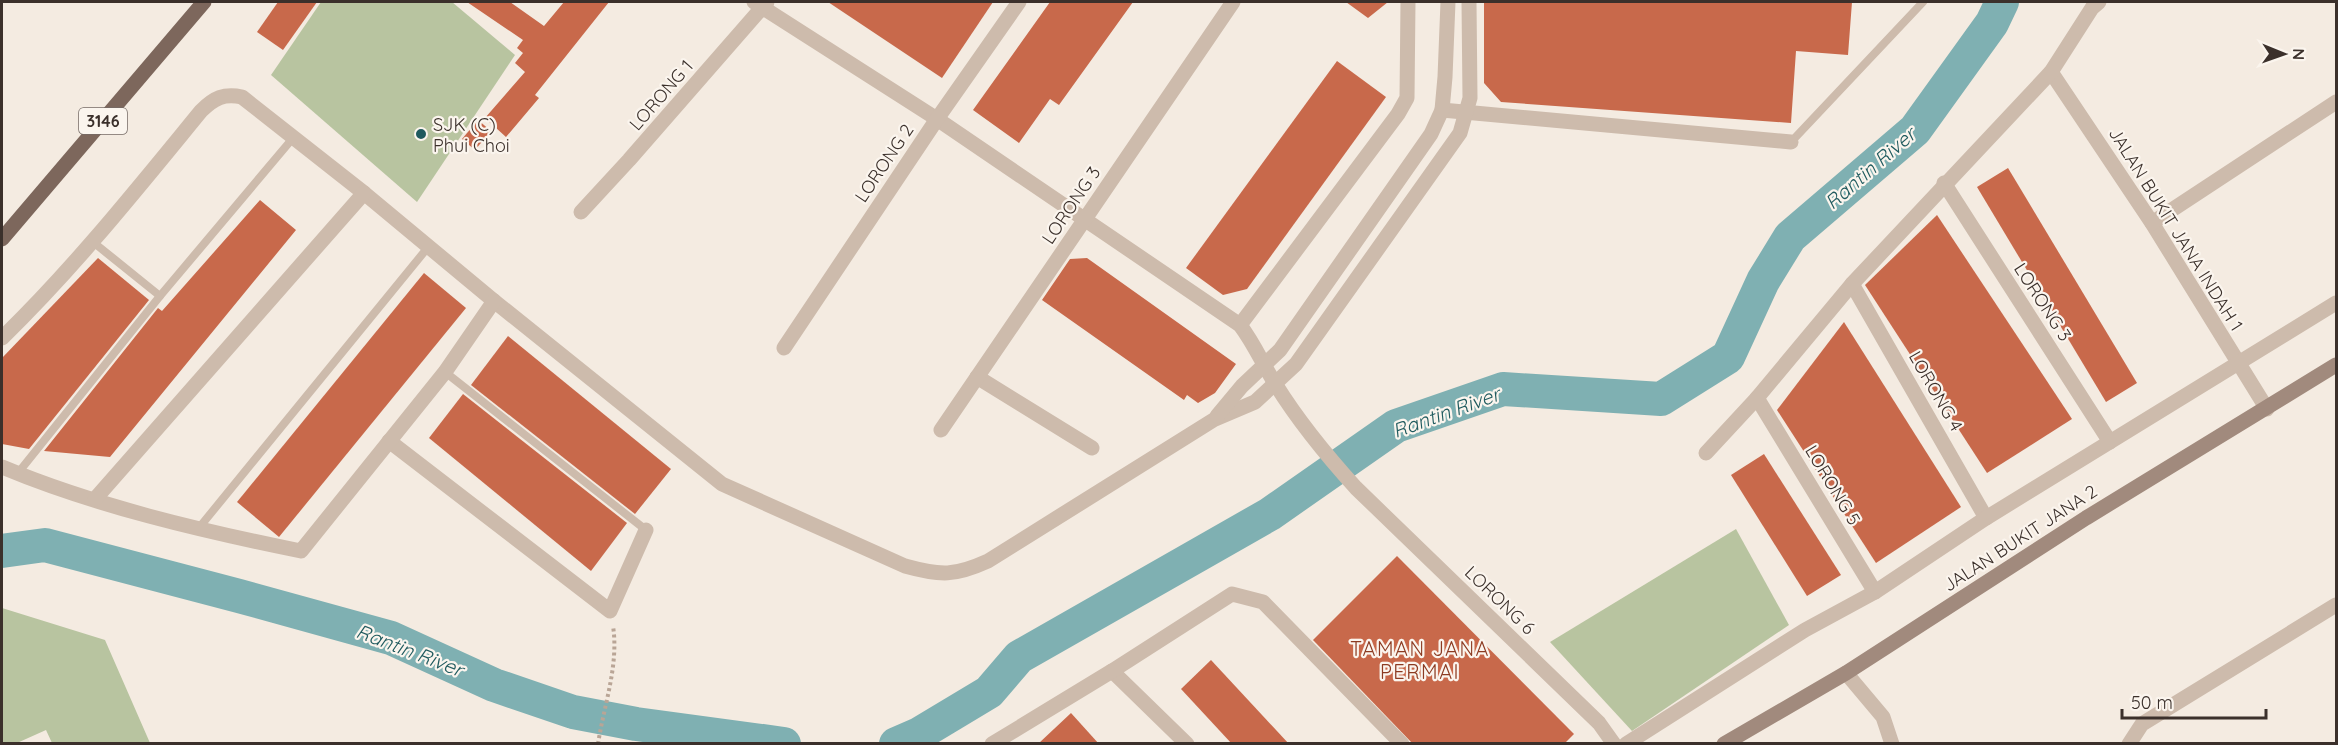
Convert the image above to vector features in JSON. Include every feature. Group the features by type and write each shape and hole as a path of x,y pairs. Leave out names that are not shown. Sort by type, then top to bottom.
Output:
{"main road":[{"name":"3146","path":"2,239 204,2"}],"street":[{"name":"LORONG 2","path":"784,348 938,119 1020,2"},
{"name":"LORONG 3","path":"941,430 1233,2"},
{"path":"761,4 938,119 1240,325 1407,99 1407,2"},
{"path":"1215,419 1242,386 1280,350 1431,134 1442,110 1448,2"},
{"path":"2,338 93,242 201,111 213,99 223,95 242,97 364,193 494,301 722,484 906,566 932,574 963,572 988,561 1215,419 1255,402 1296,364 1460,133 1470,98 1469,2"},
{"path":"1706,453 1757,398 1852,284 1944,183 2051,72 2092,8 2100,2"},
{"name":"LORONG 1","path":"581,212 637,152 761,4"},
{"name":"JALAN BUKIT JANA INDAH 1","path":"2051,72 2152,223 2267,409"},
{"path":"2152,223 2337,102"},
{"path":"1442,110 1791,142"},
{"name":"LORONG 3","path":"1944,183 2110,442"},
{"path":"95,499 364,193"},
{"name":"LORONG 4","path":"1852,284 1986,518"},
{"path":"2,466 95,499 197,530 301,551 445,372 494,301"},
{"path":"1626,744 1805,630 1875,592 1986,518 2337,303"},
{"name":"LORONG 6","path":"1240,325 1255,345 1275,385 1323,450 1356,488 1599,723 1614,744"},
{"name":"JALAN BUKIT JANA 2","path":"1724,744 1846,673 2086,518 2337,365"},
{"path":"977,377 1092,448"},
{"name":"LORONG 5","path":"1757,398 1875,592"},
{"path":"389,441 610,611 646,530"},
{"path":"993,743 1112,671 1232,594 1263,602 1402,744"},
{"path":"2129,744 2142,724 2337,605"},
{"path":"1112,671 1187,744"},
{"path":"1846,673 1882,717 1892,744"}],"lane":[{"path":"1791,142 1923,2"},
{"path":"18,473 160,296 293,138"},
{"path":"93,242 160,296"},
{"path":"197,530 429,246"},
{"path":"445,372 646,530"}],"path":[{"path":"598,743 615,642 610,611"}],"green space":[{"path":"321,2 452,2 515,55 417,202 271,75"},
{"path":"1736,529 1789,625 1632,731 1550,642"},
{"path":"2,608 105,640 150,743 52,743 46,730 17,743 2,743"}],"building":[{"path":"278,2 317,2 283,50 257,32"},
{"path":"467,2 510,2 544,26 564,2 609,2 535,95 539,98 506,137 485,118 525,72 515,63 523,53 517,48 523,40"},
{"path":"828,2 993,2 942,78"},
{"path":"1050,2 1133,2 1059,105 1050,99 1019,143 973,110"},
{"path":"1346,2 1388,2 1368,18"},
{"path":"1484,2 1852,2 1848,55 1796,51 1791,123 1501,102 1484,83"},
{"path":"1337,61 1386,97 1247,289 1223,295 1186,268"},
{"path":"478,120 491,131 475,150 462,139"},
{"path":"2008,168 2137,383 2106,402 1977,187"},
{"path":"260,200 296,230 110,457 44,451 158,308 162,311"},
{"path":"1937,215 2072,419 1987,473 1865,285"},
{"path":"98,258 149,300 29,449 2,444 2,358"},
{"path":"1087,258 1236,364 1215,393 1198,403 1187,395 1184,400 1042,300 1070,259"},
{"path":"424,273 466,308 279,537 237,502"},
{"path":"1844,322 1961,507 1876,563 1777,410"},
{"path":"508,336 671,469 635,514 471,385"},
{"path":"463,394 627,523 591,571 429,438"},
{"path":"1764,454 1841,575 1807,596 1731,475"},
{"path":"1397,556 1574,734 1564,744 1413,744 1313,640"},
{"path":"1211,660 1289,744 1232,744 1181,689"},
{"path":"1071,713 1099,744 1038,744"}],"waterway":[{"name":"Rantin River","path":"896,744 919,734 989,692 1019,657 1270,514 1396,426 1503,389 1661,399 1728,357 1763,281 1790,237 1915,130 1992,23 2002,2"},
{"name":"Rantin River","path":"2,551 45,545 391,638 494,685 573,712 636,724 784,744"}],"place":[{"name":"SJK (C) Phui Choi","path":"421,134"}],"district":[{"name":"TAMAN JANA PERMAI","path":"1420,660"}]}
